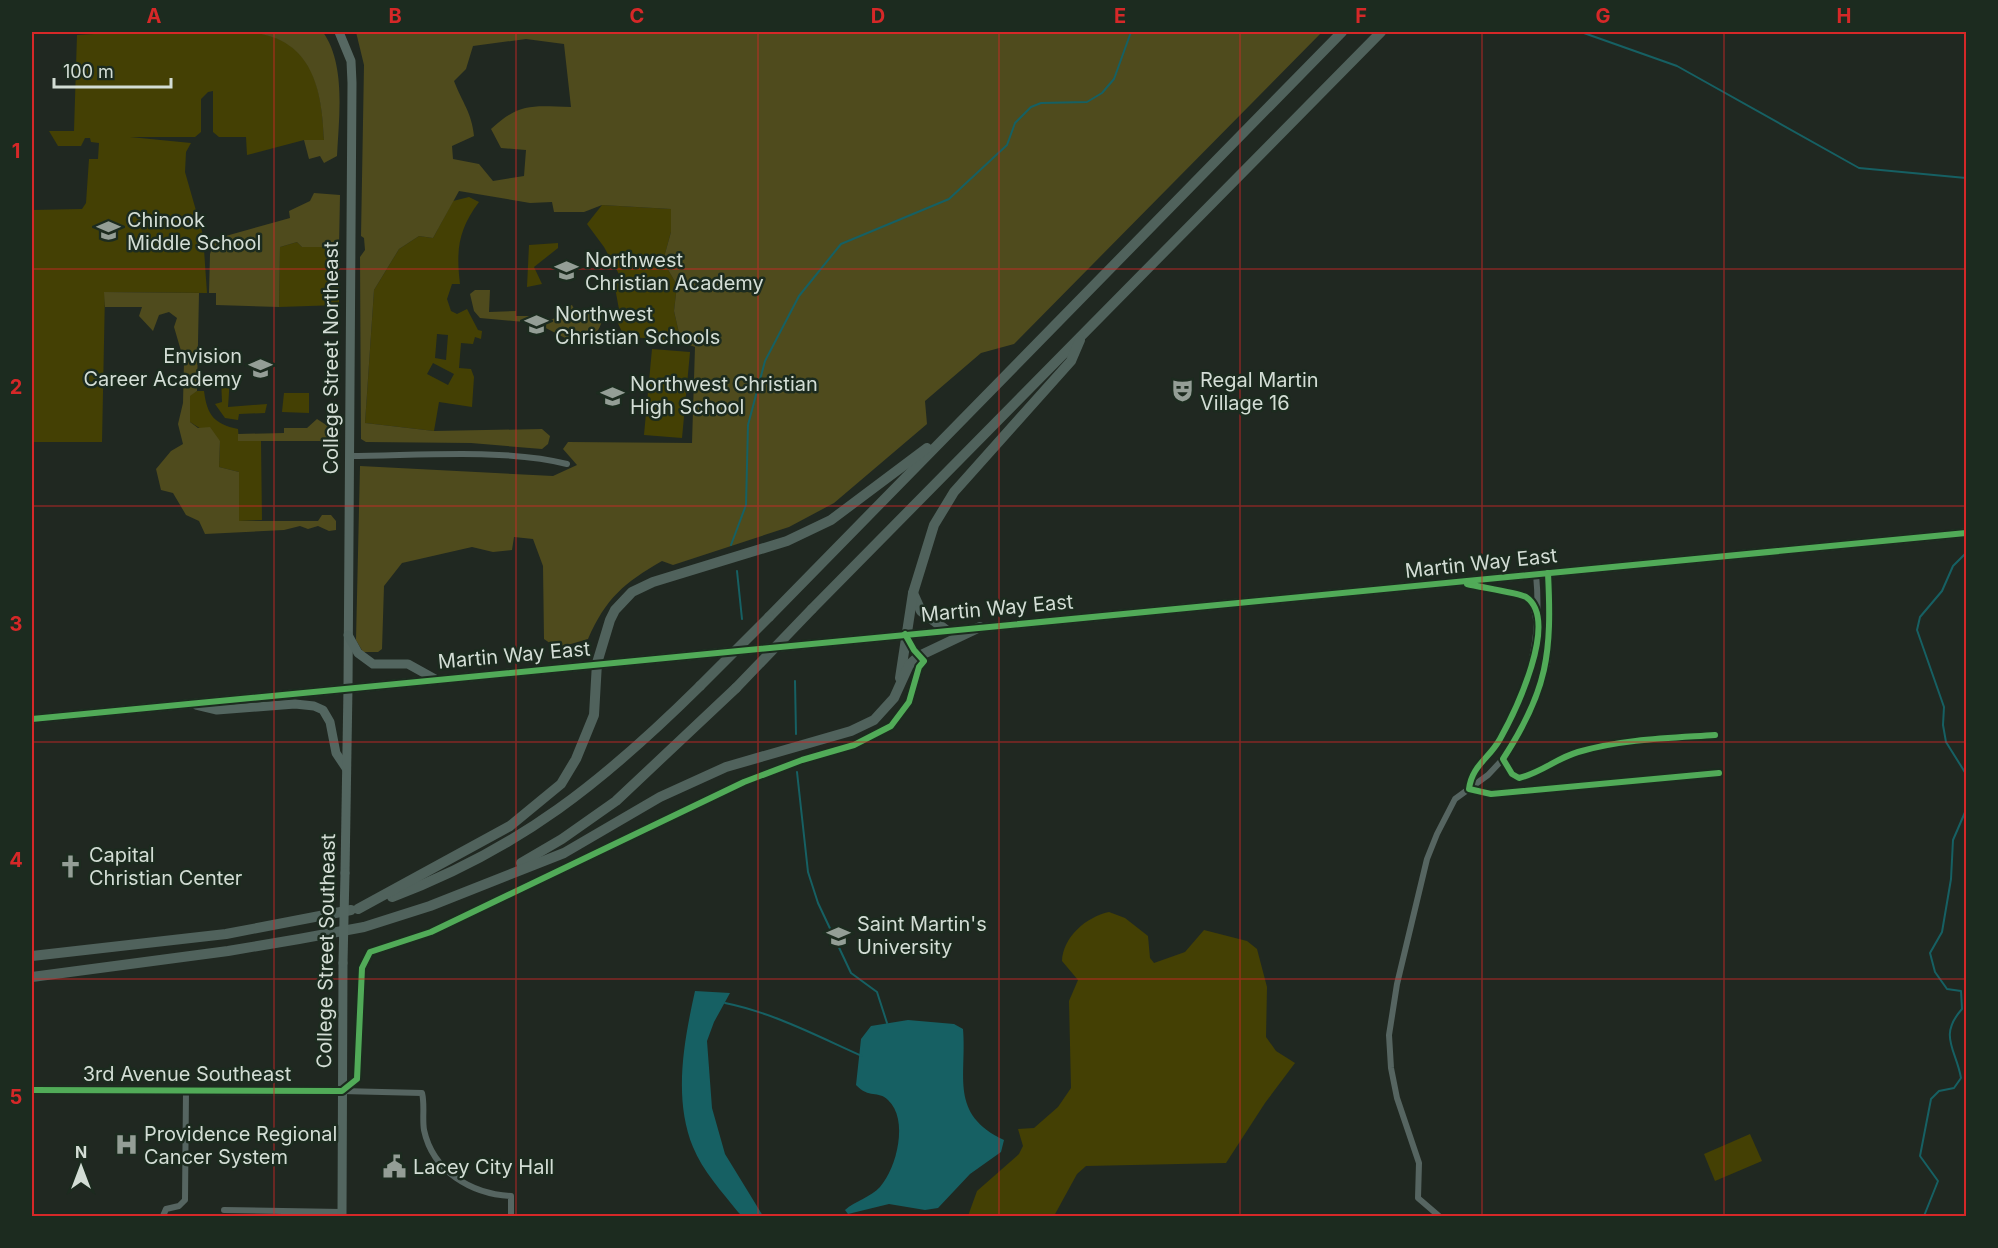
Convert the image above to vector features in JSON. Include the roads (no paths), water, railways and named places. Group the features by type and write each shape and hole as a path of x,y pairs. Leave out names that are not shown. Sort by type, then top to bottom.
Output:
{"highway":[{"path":"32,956 226,934 358,909 428,884 471,864 554,815 598,781 700,686 1342,32"},
{"path":"493,880 562,839 616,801 736,688 1381,32"},
{"path":"898,688 913,593 934,525 954,492 1071,361 1082,335"},
{"path":"358,909 510,826 561,784 576,759 591,723 597,663 615,610 632,592 653,582 788,542 831,520 956,426"},
{"path":"913,593 921,611 946,630"},
{"path":"32,977 228,951 364,927 430,906 564,853 660,797 726,767 851,731 874,720 894,698 909,665 919,656 980,627"}],"main road":[{"name":"Martin Way East","path":"32,719 1966,533"},
{"path":"348,635 358,653 373,664 408,664 435,679"},
{"name":"College Street Southeast","path":"342,1214 348,687"},
{"path":"188,704 217,710 295,704 315,705 323,711 330,722 336,753 346,768"}],"street":[{"name":"College Street Northeast","path":"339,32 351,61 352,83 348,687"},
{"path":"349,456 498,456 552,460 567,464"},
{"path":"1439,1216 1418,1198 1419,1163 1397,1098 1391,1068 1392,1011 1427,859 1455,799 1488,775 1503,759 1517,738 1538,694 1547,664 1550,632 1548,573"},
{"path":"1469,789 1471,774 1499,742 1521,698 1531,667 1538,625 1536,574"},
{"path":"1461,582 1489,591 1522,594 1532,604 1538,625"},
{"name":"3rd Avenue Southeast","path":"32,1090 342,1091"},
{"path":"163,1216 166,1209 179,1206 185,1200 186,1091"},
{"path":"342,1091 422,1093 424,1128 427,1140 437,1159 466,1186 483,1193 511,1196 511,1216"},
{"path":"224,1210 342,1214"}],"water":[{"path":"695,991 730,993 714,1022 707,1041 712,1108 725,1154 763,1216 742,1216 738,1212 702,1164 687,1128 683,1109 682,1069"},
{"path":"908,1020 954,1024 963,1029 963,1078 968,1106 975,1118 987,1130 1004,1140 1001,1152 970,1174 938,1208 925,1210 889,1204 848,1214 845,1210 880,1187 886,1179 896,1156 899,1131 898,1119 888,1100 881,1095 865,1092 856,1085 861,1039 871,1026"}],"waterway":[{"path":"731,545 746,505 748,425 765,361 799,296 841,244 949,199 1007,145 1015,123 1031,107 1041,103 1087,102 1102,93 1114,79 1131,32"},
{"path":"1581,32 1677,66 1859,168 1966,178"},
{"path":"1966,553 1953,566 1942,591 1920,617 1917,630 1944,707 1943,725 1946,742 1966,774"},
{"path":"737,571 742,619"},
{"path":"795,681 796,734"},
{"path":"797,772 808,872 818,903 851,973 877,992 887,1023"},
{"path":"1924,1216 1938,1181 1920,1156 1931,1099 1939,1091 1954,1088 1961,1078 1950,1035 1951,1027 1962,1009 1961,991 1947,989 1935,972 1930,953 1942,932 1951,879 1953,840 1966,810"},
{"path":"725,1003 778,1019 862,1056"}],"place":[{"name":"Chinook Middle School","path":"109,231"},
{"name":"Northwest Christian Academy","path":"567,271"},
{"name":"Northwest Christian Schools","path":"537,325"},
{"name":"Envision Career Academy","path":"260,368"},
{"name":"Regal Martin Village 16","path":"1182,391"},
{"name":"Northwest Christian High School","path":"612,396"},
{"name":"Capital Christian Center","path":"71,866"},
{"name":"Saint Martin's University","path":"839,936"},
{"name":"Providence Regional Cancer System","path":"126,1145"},
{"name":"Lacey City Hall","path":"395,1167"}]}
